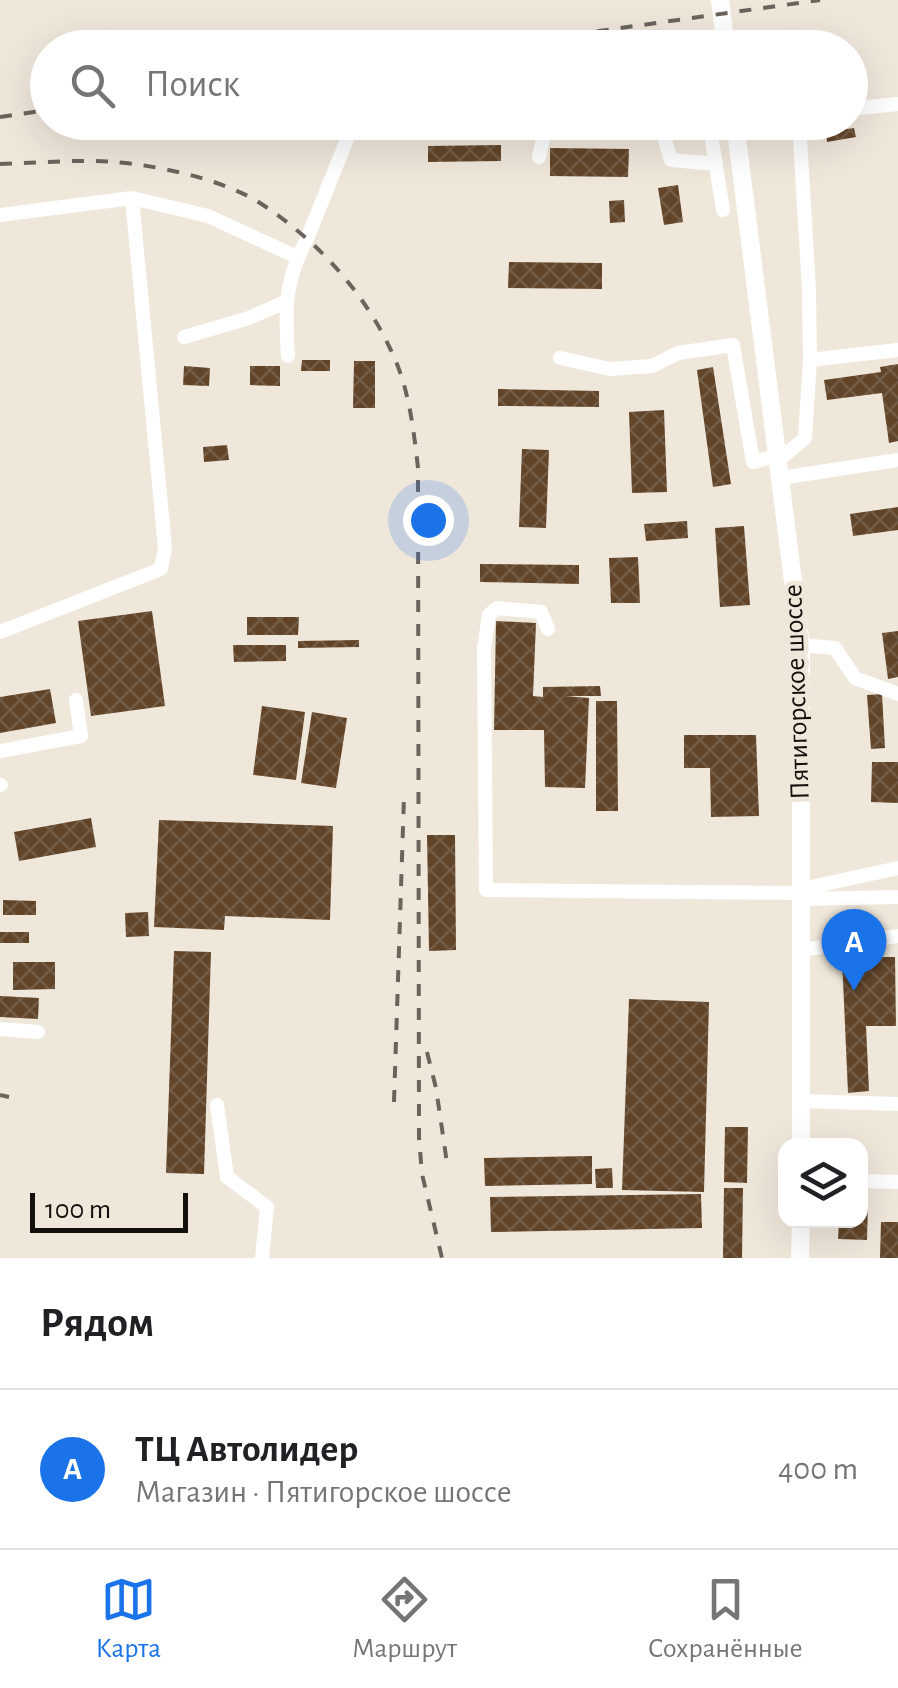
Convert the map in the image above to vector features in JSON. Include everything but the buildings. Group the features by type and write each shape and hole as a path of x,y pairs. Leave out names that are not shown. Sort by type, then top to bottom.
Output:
{"main road":[{"path":"720,0 724,30"},
{"name":"Пятигорское шоссе","path":"737,140 801,645 801,1138"},
{"path":"800,1258 801,1228"}],"lane":[{"path":"868,108 898,104"},
{"path":"288,356 285,302 298,257 347,140"},
{"path":"539,158 543,140"},
{"path":"666,140 672,160 716,164"},
{"path":"711,140 723,210"},
{"path":"779,464 805,438 809,290 800,140"},
{"path":"0,215 132,198 208,216 298,257"},
{"path":"0,632 161,569 165,548 132,198"},
{"path":"184,338 250,318 285,302"},
{"path":"560,358 610,369 652,366 678,354 733,345 752,462 898,460"},
{"path":"810,360 898,350"},
{"path":"548,628 541,612 498,608 489,616 484,648 486,890 898,897"},
{"path":"801,645 835,648 855,678 898,694"},
{"path":"0,751 82,736 76,700"},
{"path":"802,894 898,868"},
{"path":"802,950 898,936"},
{"path":"0,1029 38,1032"},
{"path":"802,1102 898,1104"},
{"path":"217,1105 227,1177 267,1207 262,1258"},
{"path":"868,1182 898,1182"}],"railway":[{"path":"606,30 820,0"},
{"path":"0,117 30,113"},
{"path":"0,164 131,164 190,175 245,195 303,235 341,273 373,316 397,364 408,402 418,468 419,1138 422,1174 442,1258"},
{"path":"394,1102 404,797"},
{"path":"427,1052 448,1170"},
{"path":"0,1095 9,1097"}],"place":[{"name":"ТЦ Автолидер","path":"854,991"}]}
